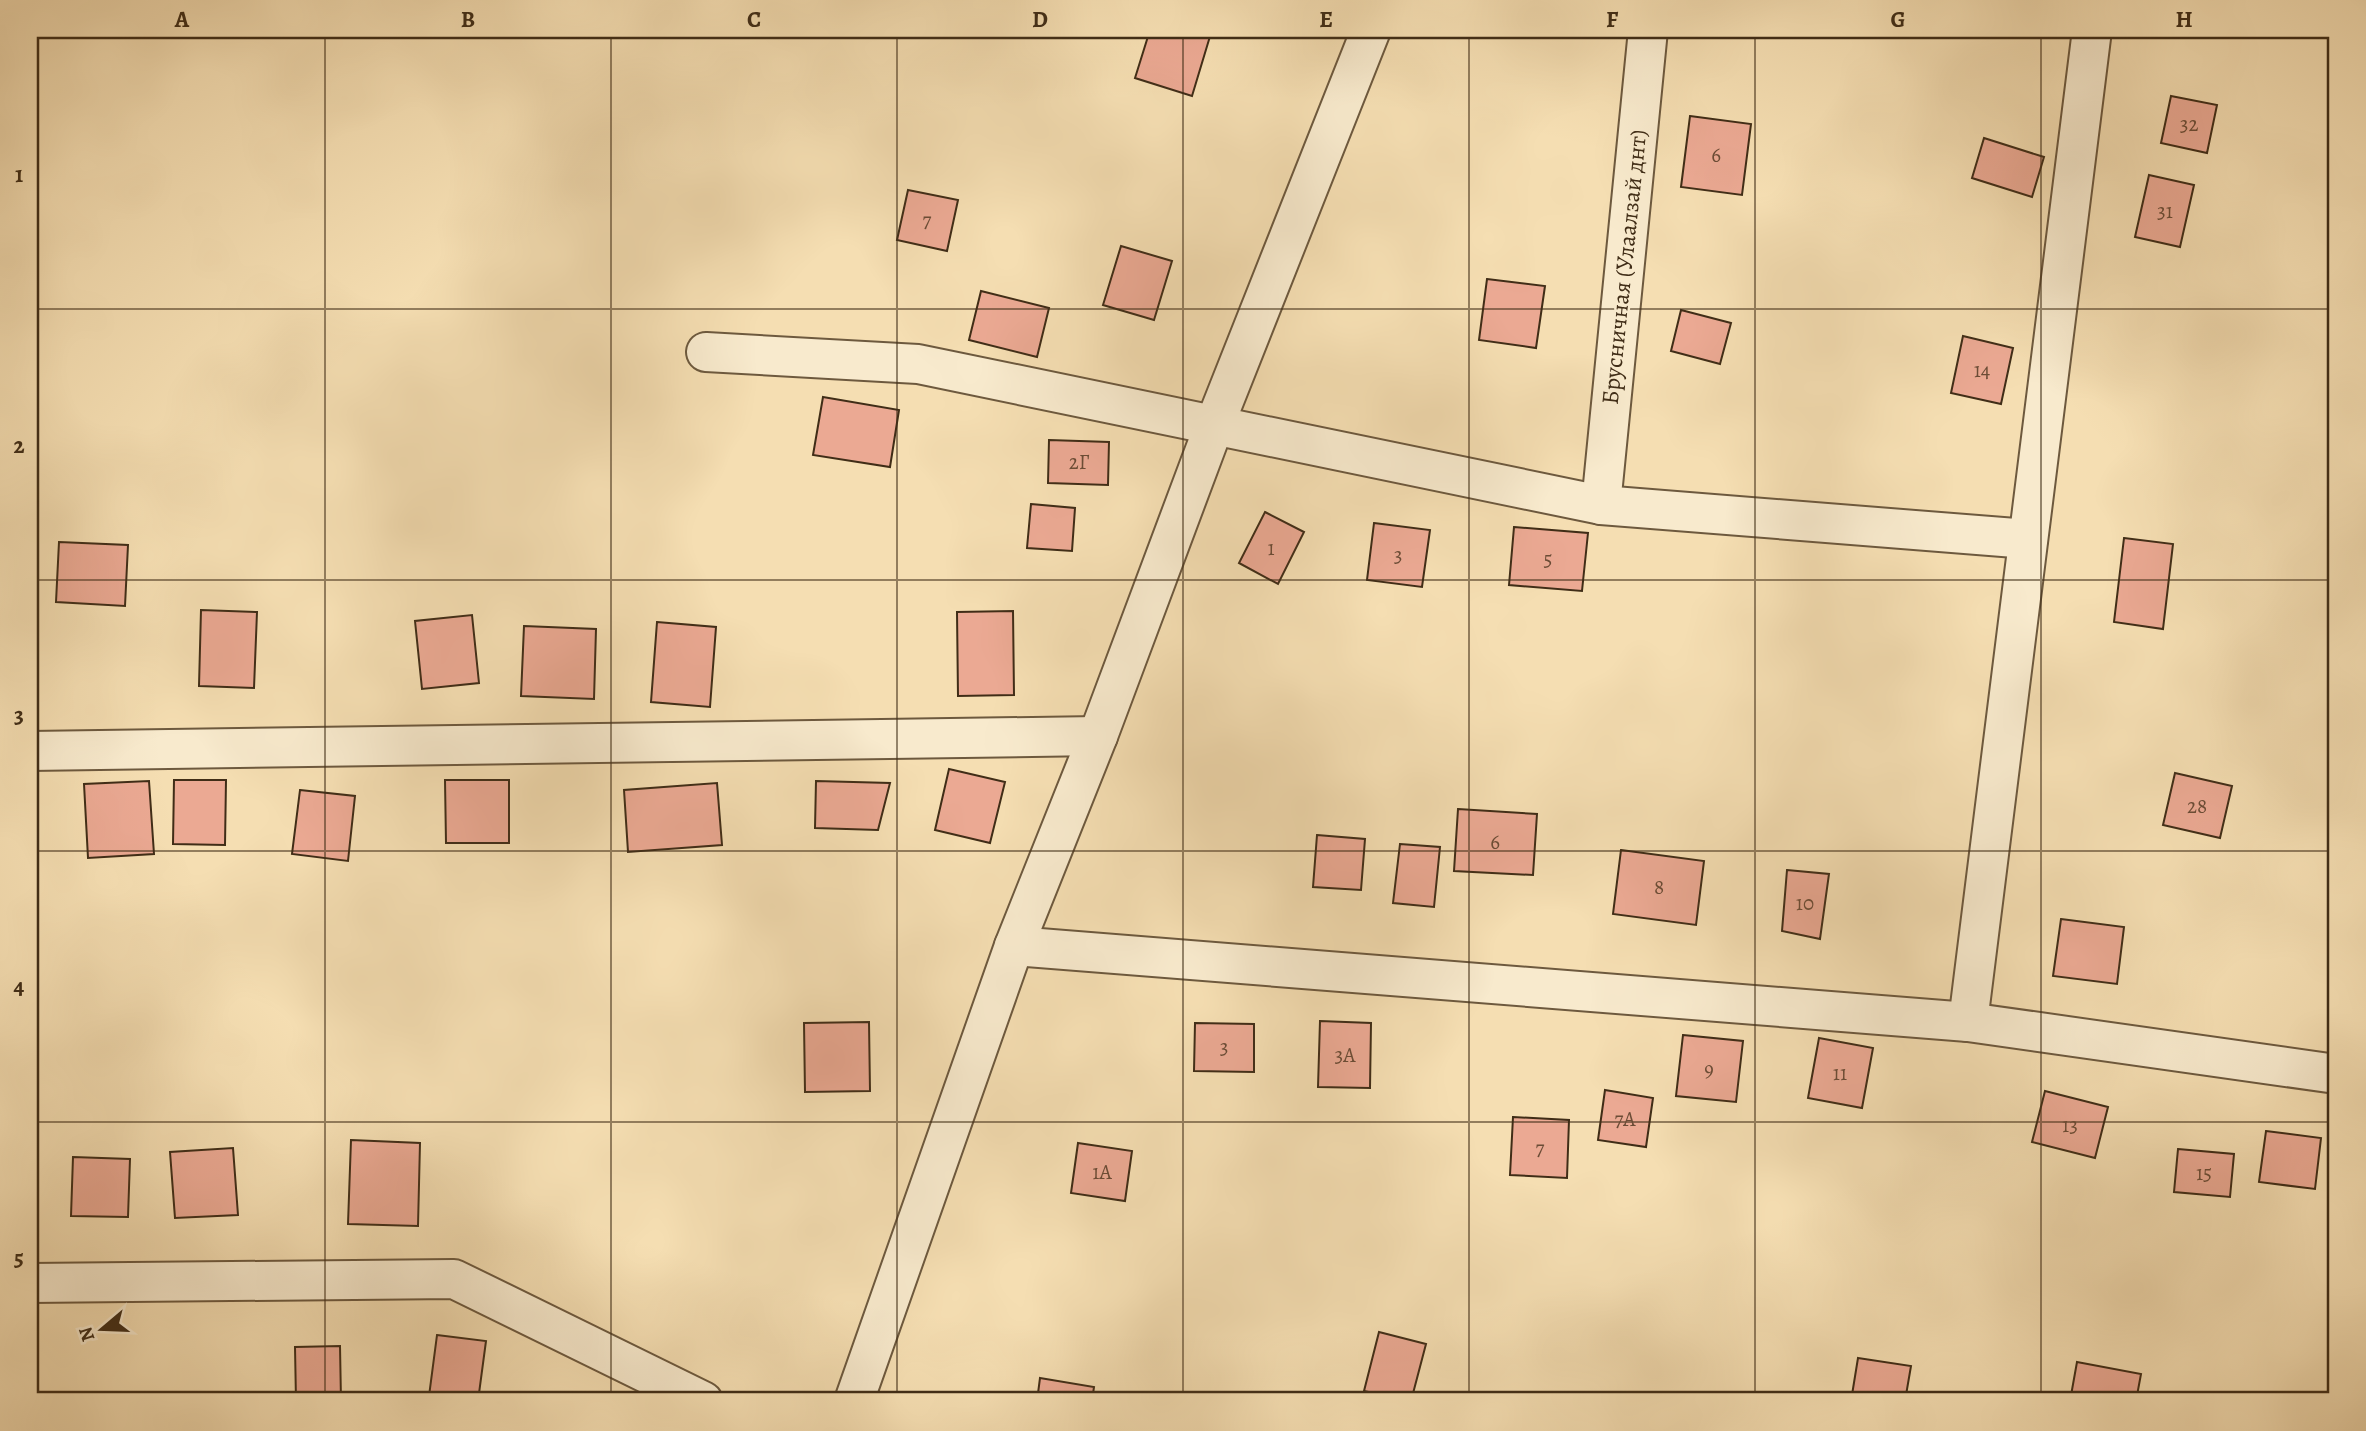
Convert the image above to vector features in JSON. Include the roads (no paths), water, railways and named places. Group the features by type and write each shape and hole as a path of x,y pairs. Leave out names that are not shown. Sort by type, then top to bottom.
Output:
{"street":[{"path":"854,1401 1014,946 1098,736 1214,426 1371,30"},
{"name":"Брусничная (Улаалзай днт)","path":"1601,505 1648,30"},
{"path":"1968,1022 2092,30"},
{"path":"706,352 918,365 1601,505 2028,539"},
{"path":"30,751 1098,736"},
{"path":"1014,946 1968,1022 2336,1074"},
{"path":"30,1283 454,1279 703,1401"}]}
